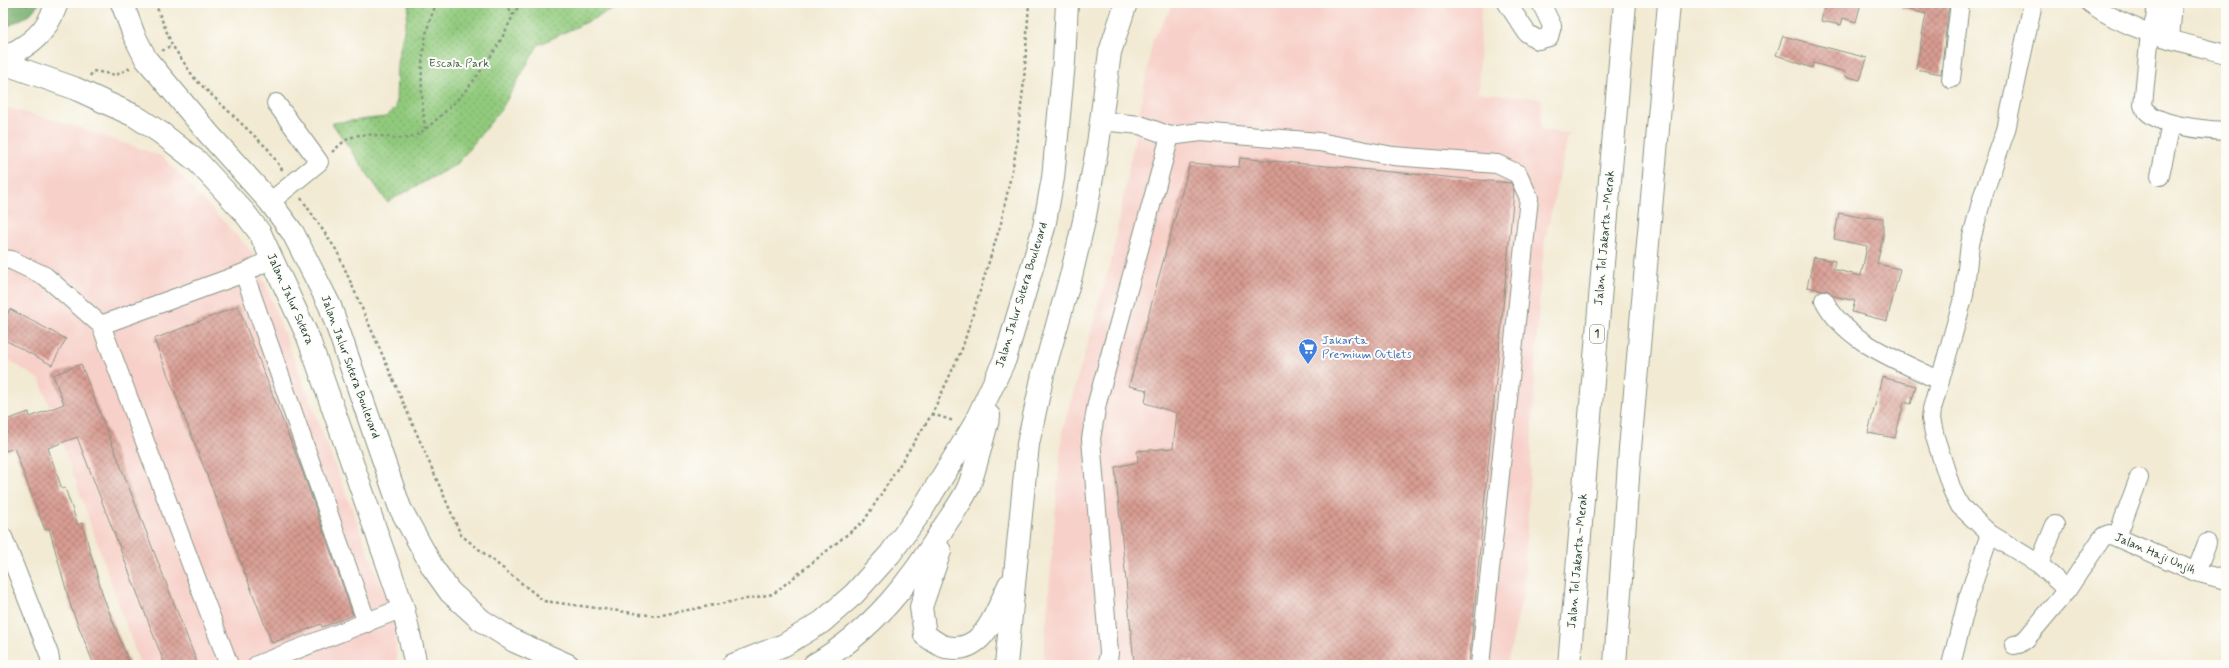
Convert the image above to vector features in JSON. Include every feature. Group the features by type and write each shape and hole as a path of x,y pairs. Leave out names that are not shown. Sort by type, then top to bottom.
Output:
{"main road":[{"path":"3,59 31,43 43,30 57,3"},
{"name":"Jalan Jalur Sutera Boulevard","path":"122,3 134,36 146,59 208,133 270,202 293,233 330,306 400,508 433,568 450,592 481,620 514,641 568,665"},
{"name":"Jalan Jalur Sutera Boulevard","path":"733,665 784,645 822,622 854,594 890,554 920,514 973,427 1005,359 1044,227 1053,178 1064,62 1067,3"},
{"path":"1006,665 1028,444 1043,374 1071,276 1084,221 1101,121 1110,52 1126,3"},
{"name":"Jalan Tol Jakarta–Merak","path":"1569,665 1625,3"},
{"path":"1616,659 1631,442 1669,3"},
{"name":"Jalan Jalur Sutera","path":"3,63 83,92 155,128 198,162 244,212 260,233 273,258 308,337 403,608 416,665"},
{"path":"1005,359 968,487 934,563 921,607 925,635 946,648 967,646 985,635 1010,584 1018,537"},
{"path":"814,665 850,640 903,590 926,556 968,487"}],"street":[{"path":"1507,3 1527,33 1538,40 1549,38 1552,26 1541,3"},
{"path":"1951,79 1960,3"},
{"path":"2014,645 2019,644 2026,639 2066,590 2039,564 1990,534 1960,506 1952,490 1932,423 1932,408 1964,295 1970,244 1983,195 2006,130 2033,3"},
{"path":"2090,3 2102,12 2150,33 2226,54"},
{"path":"2157,3 2155,20 2150,33 2143,105 2145,112 2171,124 2226,132"},
{"path":"2170,39 2173,3"},
{"path":"270,202 319,162 276,103"},
{"path":"1101,121 1140,125 1170,136 1201,132 1319,142 1393,156 1496,164 1518,174 1529,198 1480,665"},
{"path":"2160,176 2171,124"},
{"path":"1107,665 1109,653 1091,439 1097,403 1170,136"},
{"path":"101,325 244,272 273,258"},
{"path":"3,259 11,260 46,276 101,325 229,665"},
{"path":"244,272 367,623"},
{"path":"1824,300 1832,315 1862,342 1940,381"},
{"path":"2117,537 2139,478"},
{"path":"2039,564 2055,525"},
{"path":"1951,665 1968,598 1990,534"},
{"name":"Jalan Haji Unjih","path":"2066,590 2104,536 2109,534 2196,572 2226,580"},
{"path":"3,537 49,654 51,665"},
{"path":"2196,572 2207,543"},
{"path":"257,665 403,608"}],"path":[{"path":"155,3 172,45 195,79 268,149 336,251 461,535 544,602 656,616 772,594 864,522 932,414 962,349 1001,223 1015,156 1024,81 1028,3"},
{"path":"426,129 422,75 424,45 428,23 437,3"},
{"path":"506,3 513,15"},
{"path":"319,162 348,139 361,134 375,134 400,139 414,136 426,129 446,112 470,86 494,50 521,3"},
{"path":"83,92 93,71 116,75 146,59"}],"shaded area":[{"name":"Jakarta Premium Outlets","path":"1174,3 1481,3 1478,92 1542,99 1541,130 1569,133 1545,239 1539,299 1524,590 1507,665 1043,665 1062,432 1112,258 1153,39"},
{"path":"3,107 62,122 162,156 253,253 394,618 397,665 140,665 40,380 3,356"}],"green space":[{"path":"3,3 40,3 29,15 3,29"},
{"name":"Escala Park","path":"410,3 640,3 608,12 538,45 502,108 457,164 387,202 332,123 386,117 396,108 397,63"}],"building":[{"path":"1825,3 1861,3 1856,22 1843,18 1841,25 1821,21"},
{"path":"1901,3 1949,3 1941,74 1916,69 1926,14 1901,8"},
{"path":"1783,36 1867,58 1860,80 1845,76 1846,72 1813,63 1812,68 1776,55"},
{"path":"1240,158 1511,183 1514,191 1469,665 1193,665 1193,661 1134,663 1115,467 1138,462 1137,451 1173,448 1177,413 1145,403 1147,390 1129,386 1190,163 1239,167"},
{"path":"1839,213 1860,217 1883,218 1883,237 1877,264 1900,269 1887,321 1852,312 1855,301 1834,296 1828,291 1807,287 1814,257 1835,261 1833,269 1861,276 1867,246 1834,239"},
{"path":"238,306 303,473 353,615 322,627 321,624 272,643 154,339"},
{"path":"10,309 66,339 52,365 3,339 3,322"},
{"path":"81,364 198,665 165,665 77,437 48,448 62,489 65,488 78,525 82,523 103,596 130,665 94,665 71,607 49,528 45,530 14,448 6,451 3,442 3,421 29,412 30,417 64,404 53,375"},
{"path":"1882,377 1916,386 1911,404 1904,402 1895,438 1868,433"}],"place":[{"name":"Jakarta Premium Outlets","path":"1308,365"}]}
